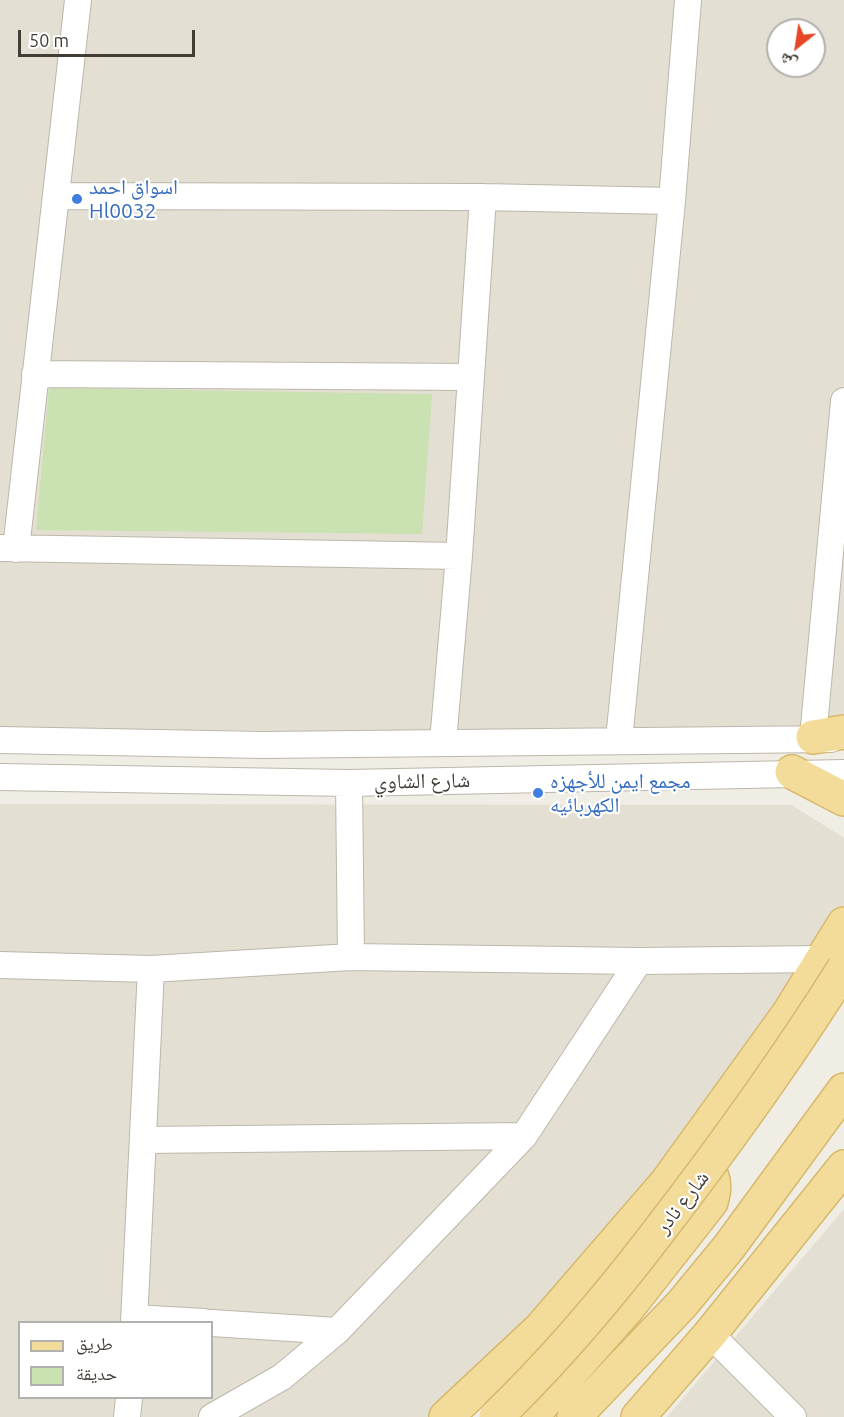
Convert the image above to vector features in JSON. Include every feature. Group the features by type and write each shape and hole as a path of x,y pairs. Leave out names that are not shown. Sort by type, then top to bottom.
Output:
{"main road":[{"path":"792,772 844,799"},
{"path":"446,1417 540,1329 667,1182 834,964 844,924"},
{"name":"شارع نادر","path":"496,1417 549,1364 620,1284 752,1108 834,964"},
{"path":"574,1417 682,1304 729,1247 844,1090"},
{"path":"531,1417 627,1309 694,1225 714,1193 715,1182 712,1174 705,1167 694,1164 686,1166 667,1182"},
{"path":"638,1417 710,1334 844,1167"}],"street":[{"path":"78,0 36,374 8,548 459,556"},
{"path":"619,740 672,201 688,0"},
{"path":"56,196 483,197 672,201"},
{"path":"443,741 459,556 483,197"},
{"path":"36,374 471,377"},
{"path":"834,736 844,401"},
{"name":"شارع الشاوي","path":"0,740 289,744 834,736"},
{"path":"230,744 239,752 243,761 242,770 232,780"},
{"path":"289,744 278,755 276,764 280,773 289,782"},
{"name":"شارع الشاوي","path":"0,777 349,783 792,772 844,773"},
{"path":"349,783 351,957"},
{"path":"0,965 151,969 351,957 834,964"},
{"path":"212,1417 282,1377 337,1331 524,1136 639,961"},
{"path":"151,969 134,1320 157,1321"},
{"path":"143,1140 524,1136"},
{"path":"213,1323 337,1331"},
{"path":"710,1334 793,1417"},
{"path":"128,1417 129,1399"}],"shaded area":[{"path":"0,0 844,0 844,737 0,728"},
{"path":"0,804 792,805 844,838 844,947 661,1180 439,1417 0,1417"},
{"path":"844,1209 844,1417 667,1417"}],"green space":[{"path":"49,388 432,394 422,534 36,530"}],"place":[{"name":"اسواق احمد Hl0032","path":"77,199"},
{"name":"مجمع ايمن للأجهزه الكهربائيه","path":"538,793"}]}
